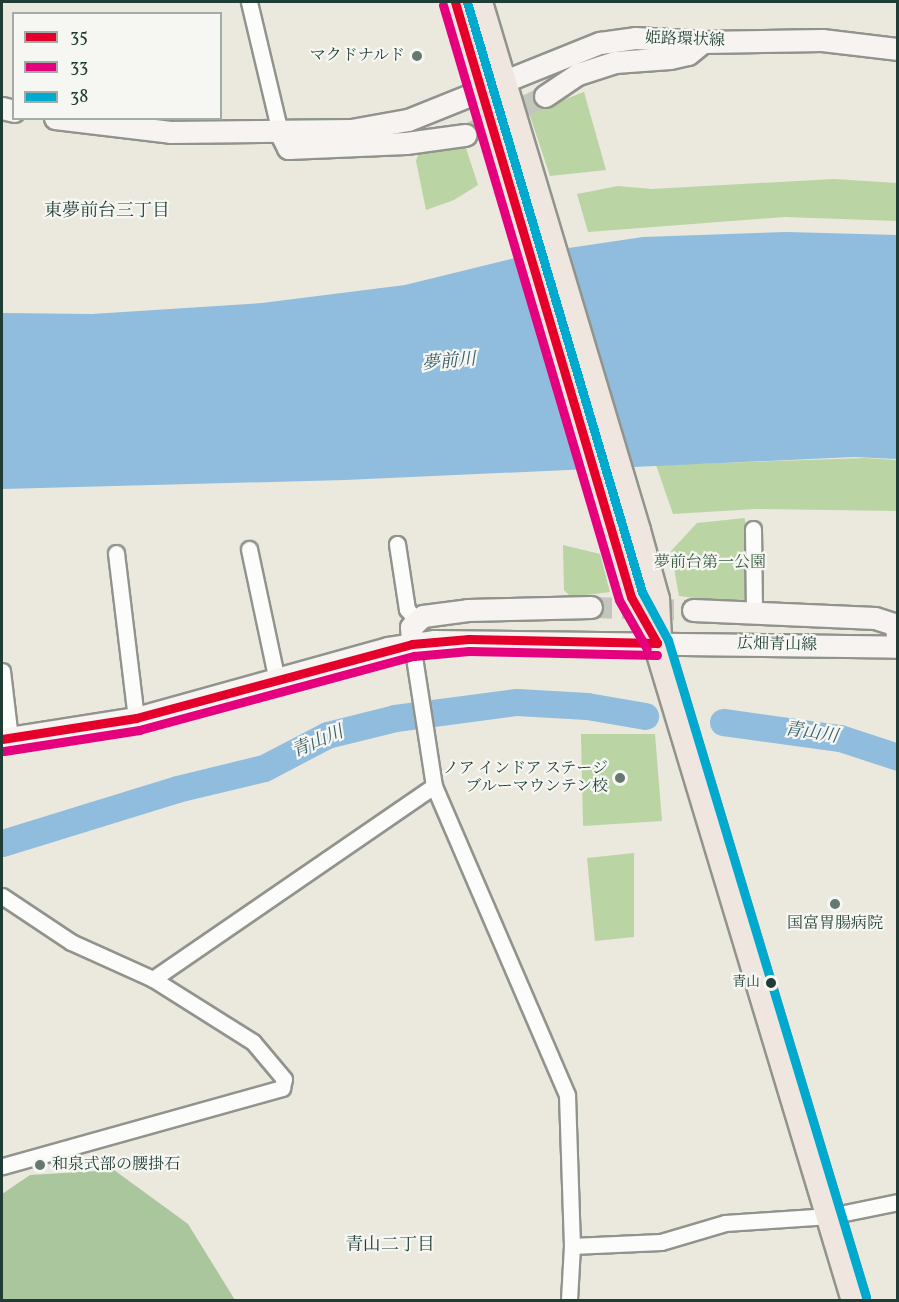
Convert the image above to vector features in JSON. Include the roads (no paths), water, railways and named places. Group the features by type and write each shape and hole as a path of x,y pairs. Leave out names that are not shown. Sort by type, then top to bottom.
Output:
{"highway":[{"path":"455,2 491,85 623,531 631,597 657,643 855,1300"},
{"path":"478,2 491,85"}],"main road":[{"name":"姫路環状線","path":"280,132 351,130 408,120 600,43 635,38 703,42 822,40 897,49"},
{"path":"545,96 578,74 615,62 670,58 688,54 703,42"},
{"path":"70,120 143,130 280,132 288,148 406,143 465,135"},
{"path":"412,644 411,627 416,620 468,609 591,607"},
{"path":"693,610 875,618 896,626 897,647"},
{"name":"広畑青山線","path":"6,739 136,718 412,644 469,639 897,647"}],"street":[{"path":"249,2 280,132"},
{"path":"753,529 754,613"},
{"path":"397,544 407,609 416,620"},
{"path":"249,549 277,681"},
{"path":"116,554 136,718"},
{"path":"412,644 434,786 567,1095 572,1246 569,1300"},
{"path":"2,671 6,739"},
{"path":"153,979 434,786"},
{"path":"2,896 71,942 153,979 253,1042 284,1079 282,1088 2,1166"},
{"path":"572,1246 661,1242 725,1223 830,1216 897,1202"}],"water":[{"name":"夢前川","path":"787,232 897,235 897,459 854,457 345,480 2,489 2,313 92,314 262,303 405,285 535,253 643,237"}],"waterway":[{"name":"青山川","path":"2,843 177,789 264,768 327,735 395,718 517,702 587,706 645,716"},
{"name":"青山川","path":"723,722 840,738 898,757"}],"tunnel":[{"path":"465,135 545,96"},
{"path":"591,607 693,610"}],"place":[{"name":"マクドナルド","path":"417,56"},
{"name":"ノア インドア ステージ ブルーマウンテン校","path":"620,778"},
{"name":"国富胃腸病院","path":"835,904"},
{"name":"青山","path":"771,983"},
{"name":"和泉式部の腰掛石","path":"40,1165"}],"district":[{"name":"東夢前台三丁目","path":"107,212"},
{"name":"青山二丁目","path":"390,1246"}],"park label":[{"name":"夢前台第一公園","path":"710,563"}]}
